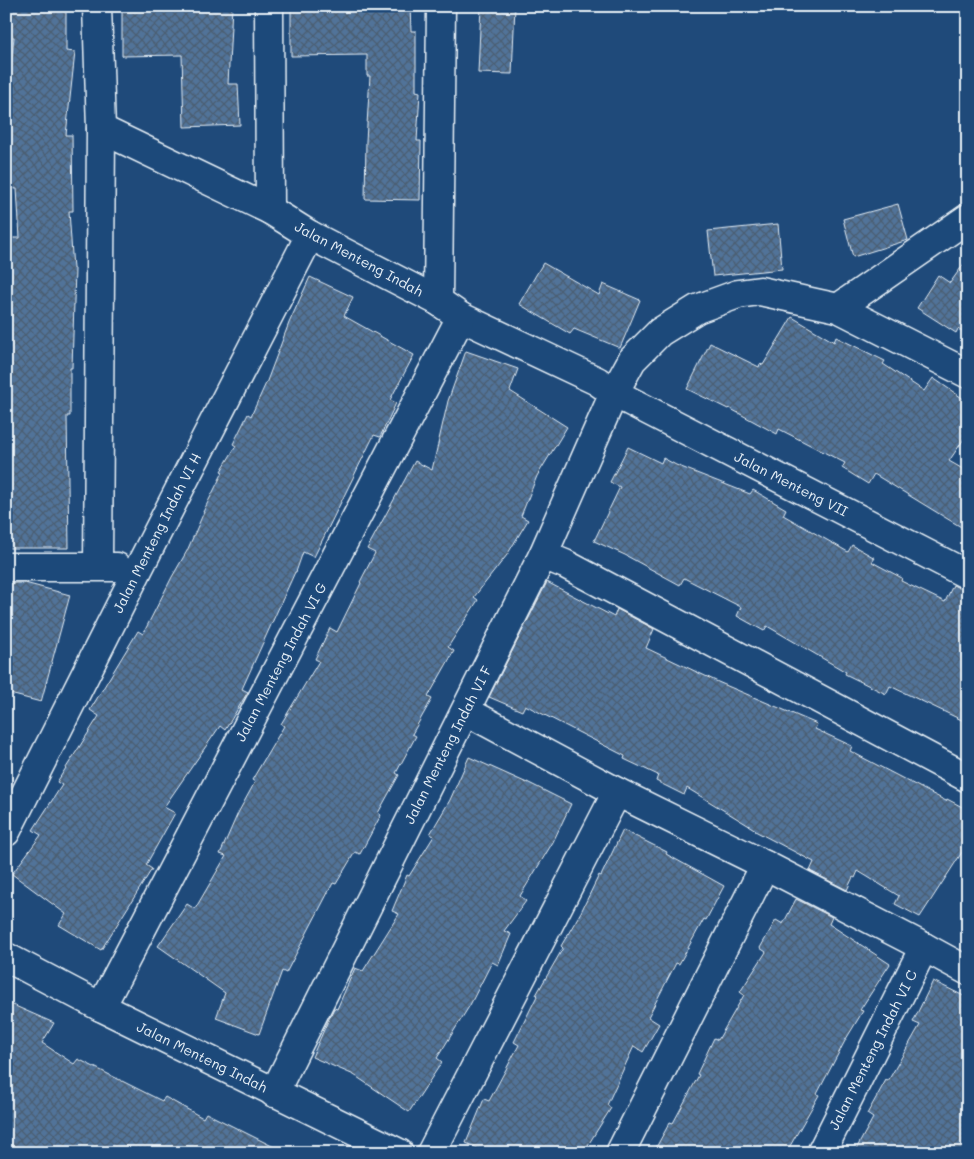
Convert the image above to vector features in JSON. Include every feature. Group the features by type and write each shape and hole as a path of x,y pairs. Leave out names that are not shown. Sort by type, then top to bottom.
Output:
{"street":[{"path":"97,6 101,129 98,566"},
{"path":"269,6 270,210"},
{"path":"438,302 441,6"},
{"name":"Jalan Menteng Indah","path":"101,129 270,210 310,235 438,302 461,317 597,381 614,393"},
{"path":"838,308 968,218"},
{"name":"Jalan Menteng Indah VI H","path":"6,832 310,235"},
{"name":"Jalan Menteng Indah VI F","path":"274,1092 543,555 614,393 632,360 660,332 697,309 738,294 760,291 838,308 968,374"},
{"name":"Jalan Menteng Indah VI G","path":"101,1007 461,317"},
{"name":"Jalan Menteng VII","path":"614,393 968,575"},
{"path":"543,555 565,564 968,778"},
{"path":"6,567 98,566 139,568"},
{"path":"466,711 617,792 765,865 968,971"},
{"path":"431,1153 617,792"},
{"path":"620,1153 765,865"},
{"name":"Jalan Menteng Indah VI C","path":"821,1153 924,947"},
{"name":"Jalan Menteng Indah","path":"6,957 101,1007 399,1153"}],"building":[{"path":"6,6 66,6 66,51 75,52 66,135 72,135 73,211 69,211 73,269 75,269 72,368 70,368 70,416 67,416 69,548 6,548 6,238 20,238 17,189 6,188 6,146 11,146 11,81 9,81 14,37 6,37"},
{"path":"232,6 228,84 238,84 240,125 184,127 182,55 122,56 122,7"},
{"path":"291,6 410,6 411,31 416,31 416,91 420,92 417,141 421,141 420,200 365,199 370,76 367,76 367,55 291,56"},
{"path":"481,6 515,6 512,74 478,73"},
{"path":"898,204 908,240 853,257 843,219"},
{"path":"778,224 782,269 713,276 708,231"},
{"path":"968,258 968,336 958,329 956,333 917,308 938,275 950,283"},
{"path":"543,263 599,295 603,284 640,300 620,348 574,329 570,334 519,304"},
{"path":"310,277 353,297 344,316 414,355 390,400 396,403 380,437 374,435 314,557 303,552 296,572 242,689 248,692 225,730 220,726 164,807 175,813 146,865 152,869 101,950 59,925 66,914 12,874 41,835 33,830 62,785 57,782 99,716 90,710 138,631 143,634 187,551 203,512 223,472 221,471 236,446 233,444 248,414 251,416 267,381 289,323"},
{"path":"792,317 834,342 836,337 885,361 883,364 924,391 933,378 968,402 968,433 949,461 968,472 968,531 874,474 868,484 842,468 845,463 779,429 777,434 729,408 687,389 710,343 759,367 760,364 763,365"},
{"path":"466,351 518,369 510,391 567,427 537,476 521,516 528,520 507,555 474,597 478,600 448,647 454,651 428,697 432,699 412,734 416,736 396,773 399,775 378,813 381,815 360,854 355,852 336,884 333,883 286,973 282,971 259,1034 216,1018 225,993 158,946 187,904 195,909 226,856 220,854 238,813 255,782 252,780 284,726 281,724 319,661 315,659 330,628 337,632 375,553 367,549 415,461 432,470 448,401"},
{"path":"628,447 661,463 663,458 750,494 753,490 786,509 783,515 848,552 852,545 875,558 872,562 902,578 901,581 945,602 953,585 968,590 968,723 890,686 886,694 845,674 846,672 767,626 764,631 737,616 741,607 684,578 680,585 625,555 594,541 620,487 610,482"},
{"path":"547,582 614,617 617,609 654,629 646,648 718,682 817,724 815,729 852,746 850,751 946,801 947,799 968,810 968,843 920,917 895,904 899,896 858,871 847,890 810,871 814,862 755,831 687,788 684,795 656,781 658,775 624,759 625,756 525,705 522,711 489,697"},
{"path":"6,583 25,583 70,595 41,702 6,693"},
{"path":"469,757 527,782 571,804 553,842 520,896 526,901 504,931 511,934 498,965 492,962 470,1005 437,1058 442,1062 409,1112 354,1075 312,1057 334,1008 337,1009 355,968 363,971 399,914 392,911 407,875 409,876 434,836 430,834 450,800"},
{"path":"623,830 667,852 666,854 724,886 679,964 676,963 648,1017 659,1024 643,1052 634,1046 607,1105 611,1108 583,1153 489,1153 466,1143 484,1099 489,1101 519,1045 514,1042 536,995 563,948 561,946 581,912 599,875 601,876"},
{"path":"796,899 832,917 829,924 890,964 860,1010 863,1011 817,1094 819,1095 786,1153 653,1153 670,1122 673,1123 699,1075 697,1074 714,1038 718,1040 744,995 740,992 766,952 760,948 776,920 783,924"},
{"path":"933,981 968,998 968,1153 854,1153 873,1118 867,1114 920,1025 913,1022"},
{"path":"6,1002 54,1023 42,1043 74,1064 78,1059 162,1101 165,1097 203,1118 206,1113 286,1153 19,1153 6,1147"}]}
